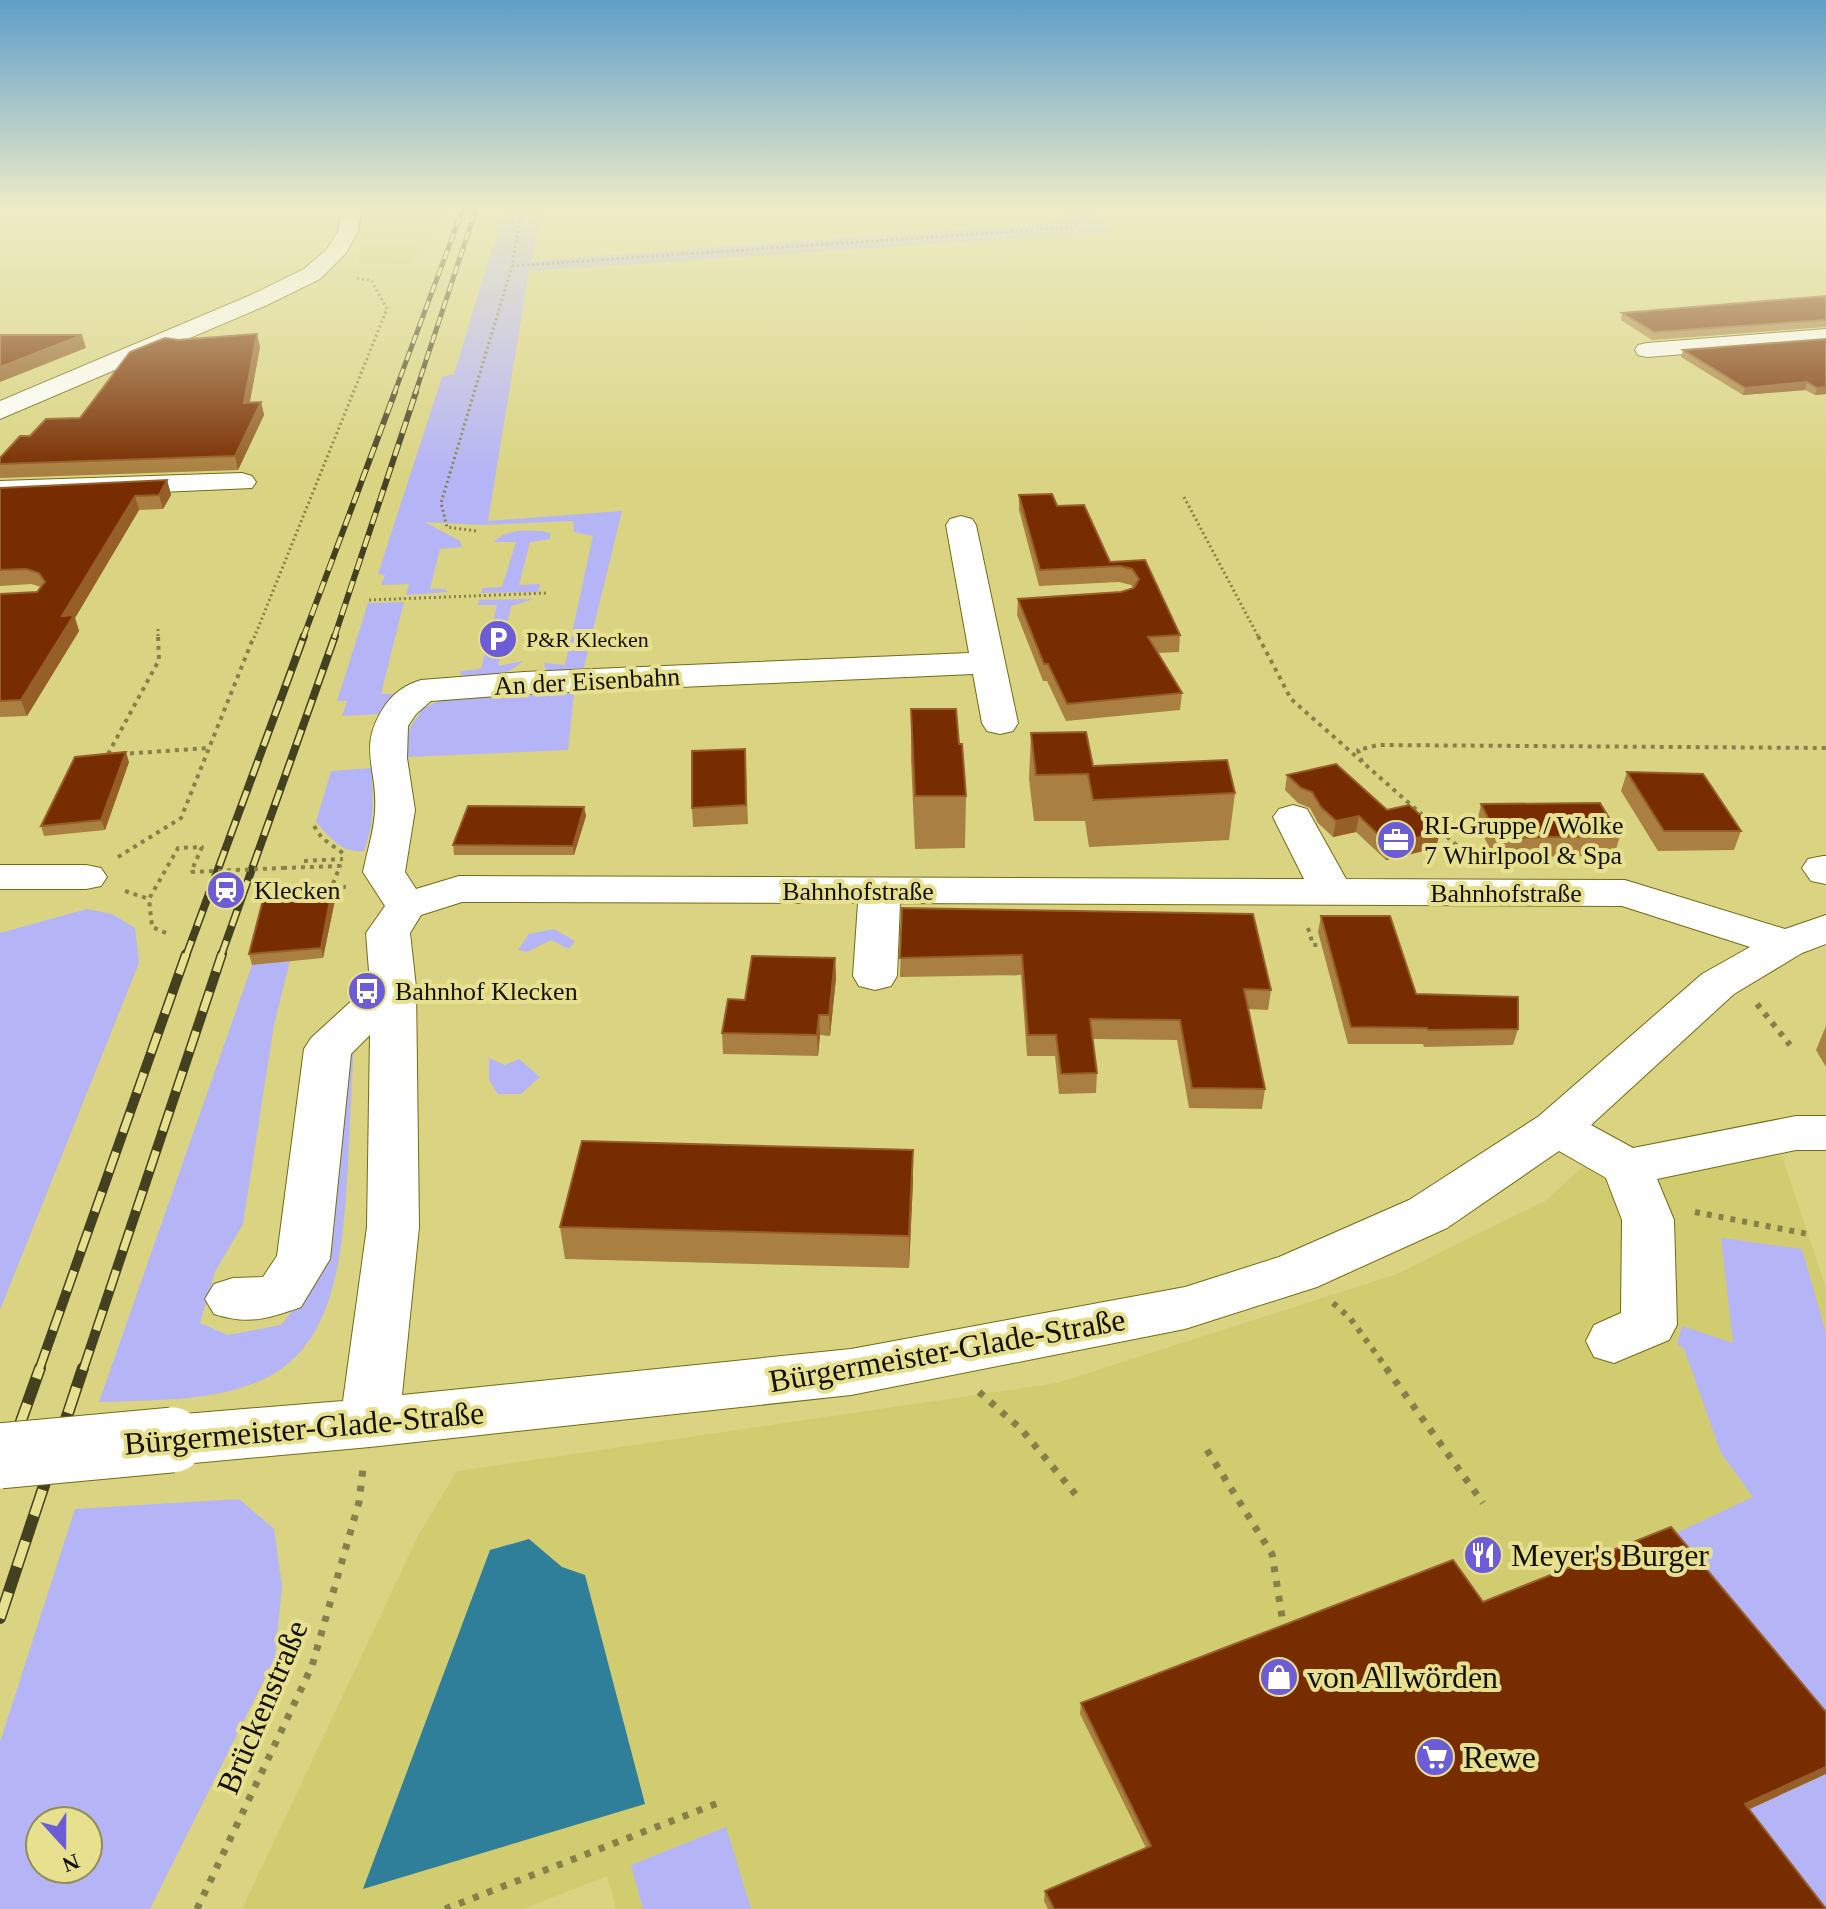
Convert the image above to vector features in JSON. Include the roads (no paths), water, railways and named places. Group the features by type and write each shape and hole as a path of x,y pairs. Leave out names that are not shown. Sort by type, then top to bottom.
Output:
{"street":[{"path":"7,403 269,295"},
{"path":"1647,350 1826,336"},
{"path":"0,490 242,482"},
{"path":"961,525 992,601 988,663 1000,723"},
{"name":"An der Eisenbahn","path":"406,906 384,872 395,810 388,744 390,726 402,707 421,691 524,683 988,663"},
{"path":"1293,817 1332,893"},
{"path":"0,877 86,877"},
{"name":"Bahnhofstraße","path":"406,906 459,889 1625,893 1807,936"},
{"path":"875,976 880,891"},
{"path":"370,1423 393,1227 393,987 388,933 406,906"},
{"name":"Bürgermeister-Glade-Straße","path":"0,1456 370,1423 851,1372 1185,1308 1298,1272 1428,1214 1557,1128 1718,984 1807,936"},
{"path":"233,1299 258,1300 282,1292 303,1259 328,1049 393,987"},
{"path":"1557,1128 1634,1184 1648,1220 1649,1325 1614,1341"},
{"path":"1634,1184 1796,1133 1826,1133"}],"railway":[{"path":"394,394 431,295"},
{"path":"415,394 448,295"},
{"path":"303,638 395,392"},
{"path":"334,638 416,392"},
{"path":"186,956 304,636"},
{"path":"221,956 335,636"},
{"path":"39,1370 186,954"},
{"path":"83,1370 222,954"},
{"path":"0,1480 40,1368"},
{"path":"0,1618 83,1368"}],"place":[{"name":"P&R Klecken","path":"498,639"},
{"name":"RI-Gruppe / Wolke 7 Whirlpool & Spa","path":"1396,840"},
{"name":"Klecken","path":"226,890"},
{"name":"Bahnhof Klecken","path":"367,991"},
{"name":"Meyer's Burger","path":"1483,1555"},
{"name":"von Allwörden","path":"1279,1677"},
{"name":"Rewe","path":"1435,1757"}]}
